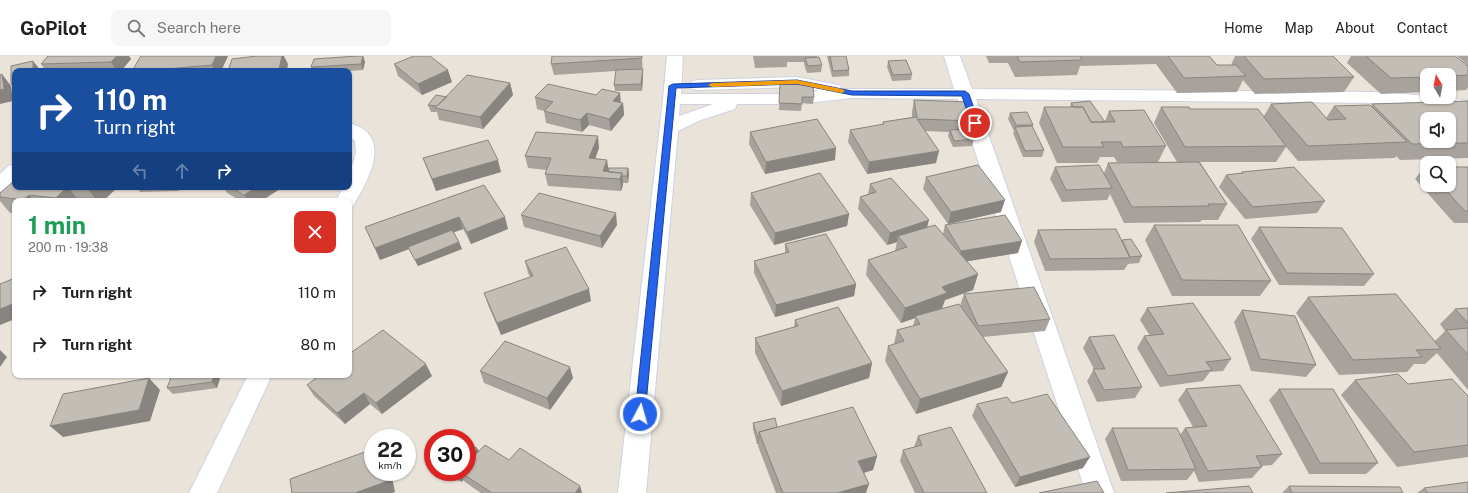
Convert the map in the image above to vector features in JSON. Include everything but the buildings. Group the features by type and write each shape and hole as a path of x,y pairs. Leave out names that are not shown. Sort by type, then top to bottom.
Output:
{"street":[{"path":"952,56 1100,493"},
{"path":"632,493 673,92 682,64 744,92"},
{"path":"1343,79 1359,97"},
{"path":"673,92 744,92 798,100 852,93 1359,97 1430,100 1468,106"},
{"path":"669,128 744,92"},
{"path":"352,131 364,140 367,150 360,172 352,189"},
{"path":"0,186 12,173"},
{"path":"203,493 259,378"}],"slow traffic":[{"path":"712,85 797,82 842,91"}],"route":[{"path":"640,414 673,86 797,82 852,93 965,94 975,123"}]}
